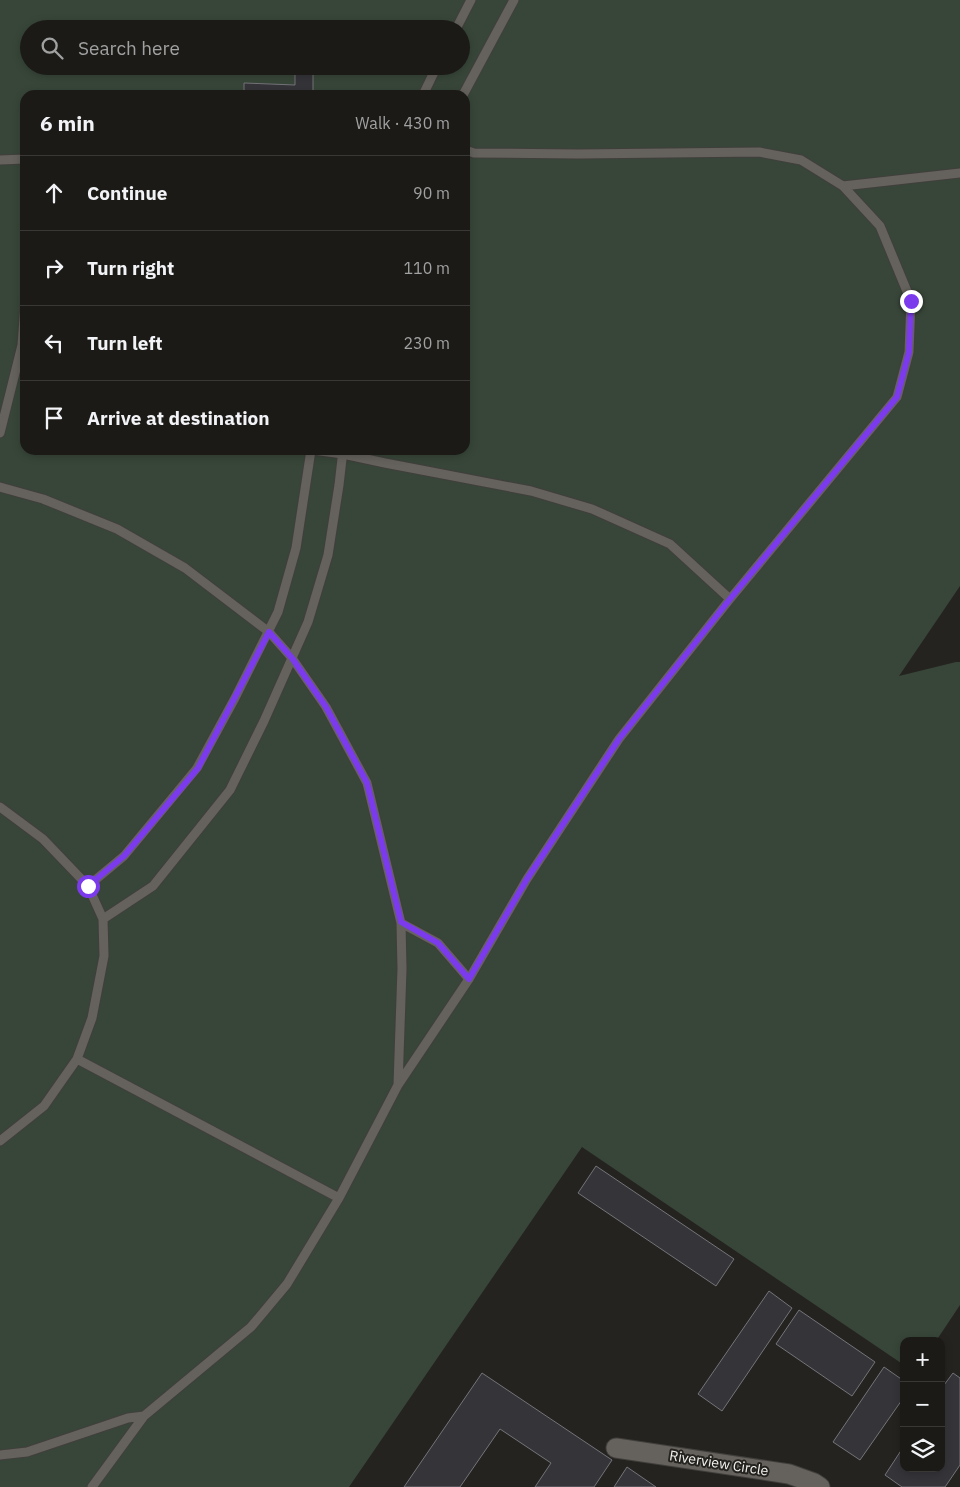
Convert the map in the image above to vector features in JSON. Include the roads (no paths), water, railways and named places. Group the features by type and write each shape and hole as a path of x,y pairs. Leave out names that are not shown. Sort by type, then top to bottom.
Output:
{"street":[{"name":"Riverview Circle","path":"616,1448 789,1474 820,1487"}],"lane":[{"path":"461,20 471,0"},
{"path":"466,90 514,0"},
{"path":"425,90 433,75"},
{"path":"92,1487 144,1416 251,1327 288,1284 339,1198 398,1085 469,979 527,879 619,739 730,599 897,397 909,352 911,301 880,226 843,186 800,160 759,152 578,154 470,152"},
{"path":"0,160 20,159"},
{"path":"843,186 960,173"},
{"path":"0,433 20,353"},
{"path":"88,886 124,856 198,768 269,632 278,612 296,548 311,455"},
{"path":"102,919 153,886 230,790 264,721 308,622 328,555 340,485 343,455"},
{"path":"354,455 385,463 531,491 592,509 670,544 730,599"},
{"path":"0,487 43,499 117,529 185,568 269,632 292,658 326,707 367,783 401,922 402,969 398,1085"},
{"path":"0,807 42,839 88,886 102,919 104,956 92,1018 77,1059 44,1106 0,1141"},
{"path":"401,922 438,943 469,979"},
{"path":"77,1059 339,1198"},
{"path":"0,1455 27,1452 128,1418 144,1416"}]}
